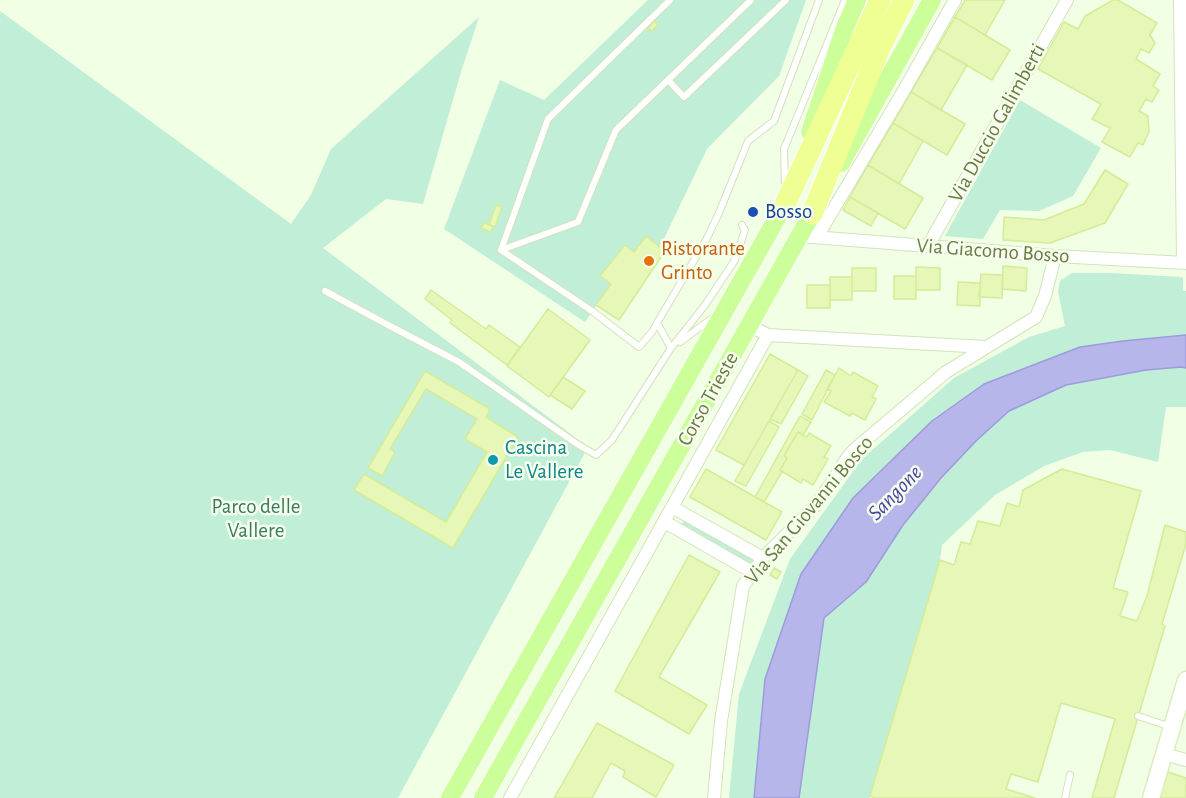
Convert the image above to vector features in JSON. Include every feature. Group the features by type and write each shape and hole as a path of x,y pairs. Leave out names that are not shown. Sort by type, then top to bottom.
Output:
{"highway":[{"path":"786,202 880,0"},
{"path":"813,214 879,50 904,0"}],"main road":[{"name":"Corso Trieste","path":"450,798 786,202 844,30 857,0"},
{"name":"Corso Trieste","path":"483,798 750,326 808,237 813,214 932,0"}],"street":[{"path":"808,237 903,92 955,0"},
{"name":"Via Duccio Galimberti","path":"928,246 1067,0"},
{"path":"1180,0 1185,263"},
{"name":"Via Giacomo Bosso","path":"808,237 1055,256 1185,263"},
{"name":"Via San Giovanni Bosco","path":"714,798 721,722 743,586 764,558 814,507 855,449 946,372 1036,317 1046,296 1055,256"},
{"path":"750,326 768,335 986,347"},
{"name":"Corso Trieste","path":"510,798 768,335"},
{"path":"672,507 764,558"},
{"path":"665,522 752,572"},
{"path":"1152,798 1186,680"},
{"path":"1164,754 1186,760"}],"lane":[{"path":"501,250 548,118 670,0"},
{"path":"501,250 578,222 616,130 751,0"},
{"path":"668,80 684,97 786,0"},
{"path":"501,250 592,311 639,347 652,332 706,240 748,141 774,121 819,0"},
{"path":"786,202 784,149 845,0"},
{"path":"325,291 459,362 596,455 612,440 671,348 705,305 735,260 746,230 742,225"},
{"path":"671,348 727,306"},
{"path":"657,323 671,348"},
{"path":"1138,716 1172,727"},
{"path":"1065,798 1070,775"}],"green space":[{"path":"648,0 806,0 779,76 707,149 660,247 646,236 634,252 624,245 601,276 611,284 585,322 444,229 500,80 544,100"},
{"name":"Parco delle Vallere","path":"0,11 291,224 311,195 331,149 479,17 423,204 386,199 323,248 588,447 398,798 0,798"},
{"path":"1020,100 1101,148 1073,196 1039,211 1000,210 983,239 945,236"},
{"path":"1072,273 1183,277 1183,291 1186,291 1186,335 1080,347 801,574 765,679 754,798 729,798 739,694 790,559 862,459 954,378 1029,337 1065,326 1058,291 1060,281"},
{"path":"1186,368 1186,407 1166,407 1158,462 1110,450 1083,452 1044,466 995,495 942,545 940,560 870,798 799,798 824,618 866,582 903,525 941,478 1009,411 1066,385 1146,370"},
{"path":"685,520 754,559 754,562 750,565 682,525"}],"water":[{"name":"Sangone","path":"1186,335 1186,368 1146,370 1066,385 1009,411 941,478 903,525 866,582 824,618 799,798 754,798 765,679 801,574 853,498 932,421 984,384 1080,347"}],"building":[{"path":"965,0 1005,0 985,35 955,17"},
{"path":"1113,0 1118,0 1157,23 1150,35 1155,43 1149,53 1141,49 1136,59 1160,74 1153,86 1159,90 1152,102 1146,99 1139,111 1148,116 1149,132 1143,145 1138,143 1130,157 1102,142 1110,128 1092,119 1101,104 1038,69 1064,22 1078,29 1085,16"},
{"path":"955,17 1010,50 992,80 937,48"},
{"path":"654,21 658,25 652,31 648,28"},
{"path":"937,48 967,65 941,110 911,92"},
{"path":"911,92 965,124 947,155 893,123"},
{"path":"893,123 923,141 899,184 868,165"},
{"path":"868,165 923,198 905,229 850,197"},
{"path":"1105,170 1128,184 1105,223 1050,243 1003,240 1004,217 1044,220 1084,204"},
{"path":"850,197 878,213 871,226 843,210"},
{"path":"496,205 502,207 495,227 489,225"},
{"path":"484,223 493,226 491,232 481,228"},
{"path":"646,236 665,251 619,320 596,305 611,284 600,276 625,245 634,252"},
{"path":"1003,266 1027,268 1026,291 1002,289"},
{"path":"916,267 940,268 940,290 916,290"},
{"path":"852,268 876,268 876,291 852,291"},
{"path":"981,274 1003,275 1002,298 979,297"},
{"path":"894,276 916,276 916,299 894,299"},
{"path":"830,277 852,277 852,300 830,300"},
{"path":"958,282 980,283 980,306 957,305"},
{"path":"807,285 830,285 830,308 807,308"},
{"path":"431,290 486,329 489,325 520,347 507,365 450,323 452,320 425,299"},
{"path":"548,309 590,340 549,397 507,366"},
{"path":"770,354 798,370 744,465 716,450"},
{"path":"839,368 851,376 853,372 878,386 872,397 876,399 865,420 852,413 850,416 824,402 831,391 827,389"},
{"path":"798,370 808,376 781,424 770,419"},
{"path":"826,370 835,375 812,420 802,414"},
{"name":"Cascina Le Vallere","path":"425,371 490,409 486,417 518,437 453,548 354,490 364,474 446,522 487,452 465,439 477,419 426,389 390,449 395,452 382,476 368,468"},
{"path":"563,377 585,391 572,409 550,395"},
{"path":"800,416 811,422 803,435 798,432 784,456 787,458 780,470 782,472 764,502 755,497"},
{"path":"769,421 779,427 746,486 735,481"},
{"path":"798,432 807,437 809,433 831,446 824,457 828,459 813,485 803,479 801,483 780,470 787,458 784,456"},
{"path":"706,469 782,512 766,540 690,497"},
{"path":"1062,469 1141,491 1113,588 1128,592 1120,616 1137,621 1147,596 1165,525 1186,532 1186,544 1162,624 1165,626 1114,798 1092,798 1115,719 1061,703 1038,782 1011,774 1006,789 1035,798 875,798 870,796 940,560 954,565 961,542 970,544 978,521 1000,526 1007,503 1019,507 1023,490"},
{"path":"689,555 720,572 659,677 707,705 689,734 615,691"},
{"path":"774,568 781,572 777,579 770,575"},
{"path":"597,723 674,765 656,797 623,777 625,771 611,763 592,798 554,798"},
{"path":"1165,771 1186,778 1186,798 1157,798"}],"place":[{"name":"Bosso","path":"753,212"},
{"name":"Ristorante Grinto","path":"649,261"},
{"name":"Cascina Le Vallere","path":"493,460"}]}
